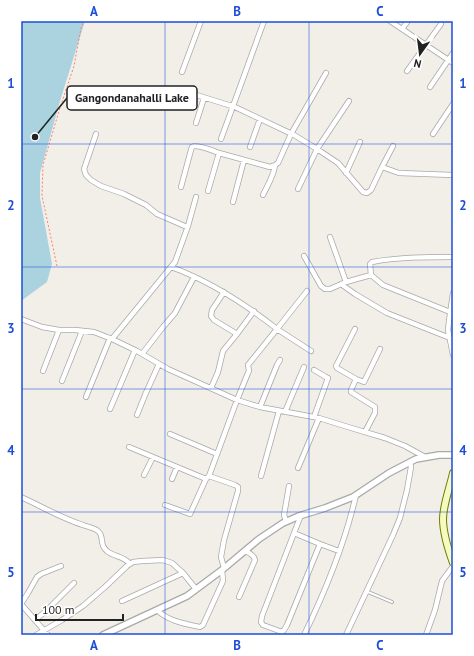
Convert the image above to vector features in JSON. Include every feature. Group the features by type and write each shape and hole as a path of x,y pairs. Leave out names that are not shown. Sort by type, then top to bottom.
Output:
{"main road":[{"path":"453,473 443,519 445,538 453,564"}],"street":[{"path":"182,72 201,21"},
{"path":"221,138 264,21"},
{"path":"390,21 451,62"},
{"path":"402,30 408,21"},
{"path":"407,71 441,24"},
{"path":"430,87 451,62 453,53"},
{"path":"181,187 191,150 194,146 270,167 278,163 291,134 326,73"},
{"path":"190,93 232,107 291,134 338,163 363,192 367,194 371,190 393,146"},
{"path":"196,123 204,98"},
{"path":"298,189 317,149 349,101"},
{"path":"432,134 453,104"},
{"path":"250,147 260,119"},
{"path":"96,134 84,169 86,175 101,186 124,194 146,205 157,214 187,227"},
{"path":"346,173 360,142"},
{"path":"208,192 218,153"},
{"path":"233,202 244,160"},
{"path":"263,195 273,174 275,165"},
{"path":"382,167 399,173 453,175"},
{"path":"86,397 111,338 175,262 196,197"},
{"path":"330,237 344,283 355,294 381,310 450,338"},
{"path":"304,256 321,286 325,289 330,289 371,275"},
{"path":"450,312 383,285 371,275 370,264 372,262 404,257 453,257"},
{"path":"171,267 224,292 311,351"},
{"path":"142,354 175,313 194,277"},
{"path":"165,505 190,514 208,478 249,371 248,365 307,290"},
{"path":"224,292 212,310 212,316 214,320 237,334"},
{"path":"453,293 448,330 453,355"},
{"path":"211,388 218,372 223,351 254,311"},
{"path":"21,319 42,327 59,330 94,332 111,338 159,364 237,400 260,407 317,417 385,438 426,457"},
{"path":"355,329 336,366 337,368 362,382 365,381 380,349"},
{"path":"43,371 59,330"},
{"path":"62,381 82,331"},
{"path":"110,409 135,350"},
{"path":"260,407 280,360"},
{"path":"137,415 159,364"},
{"path":"286,412 304,367"},
{"path":"298,468 317,417 328,378 314,370"},
{"path":"356,379 351,392 375,407 376,410 365,432"},
{"path":"261,476 279,410"},
{"path":"170,434 217,454"},
{"path":"129,447 177,467 238,487 221,557 223,569 222,581 203,625 200,627 174,621 162,616 156,610"},
{"path":"105,635 187,596 260,539 286,521 325,508 356,494 389,473 416,459 439,455 453,455"},
{"path":"144,475 152,457"},
{"path":"346,635 400,518 407,490 411,467 410,462"},
{"path":"172,479 177,467"},
{"path":"286,521 284,516 289,486"},
{"path":"304,635 324,592 351,516 356,494"},
{"path":"21,497 76,523 99,531 104,549 125,559 130,564"},
{"path":"301,515 262,616 260,622 263,625 282,632 284,630 320,544"},
{"path":"294,533 339,551"},
{"path":"239,598 255,560 251,554 245,551"},
{"path":"36,635 83,606 126,566 133,562 142,560 163,560 172,563 183,573 196,589"},
{"path":"426,635 435,610 442,581 453,564"},
{"path":"48,635 21,604 37,577 61,566"},
{"path":"122,601 183,573"},
{"path":"35,620 74,583"}],"lane":[{"path":"366,592 392,602"}],"path":[{"path":"57,266 42,196 43,165 74,66 81,28 84,21"}],"water":[{"path":"21,21 85,21 60,101 40,173 40,198 52,264 47,282 21,301"}],"place":[{"name":"Gangondanahalli Lake","path":"35,137"}]}
